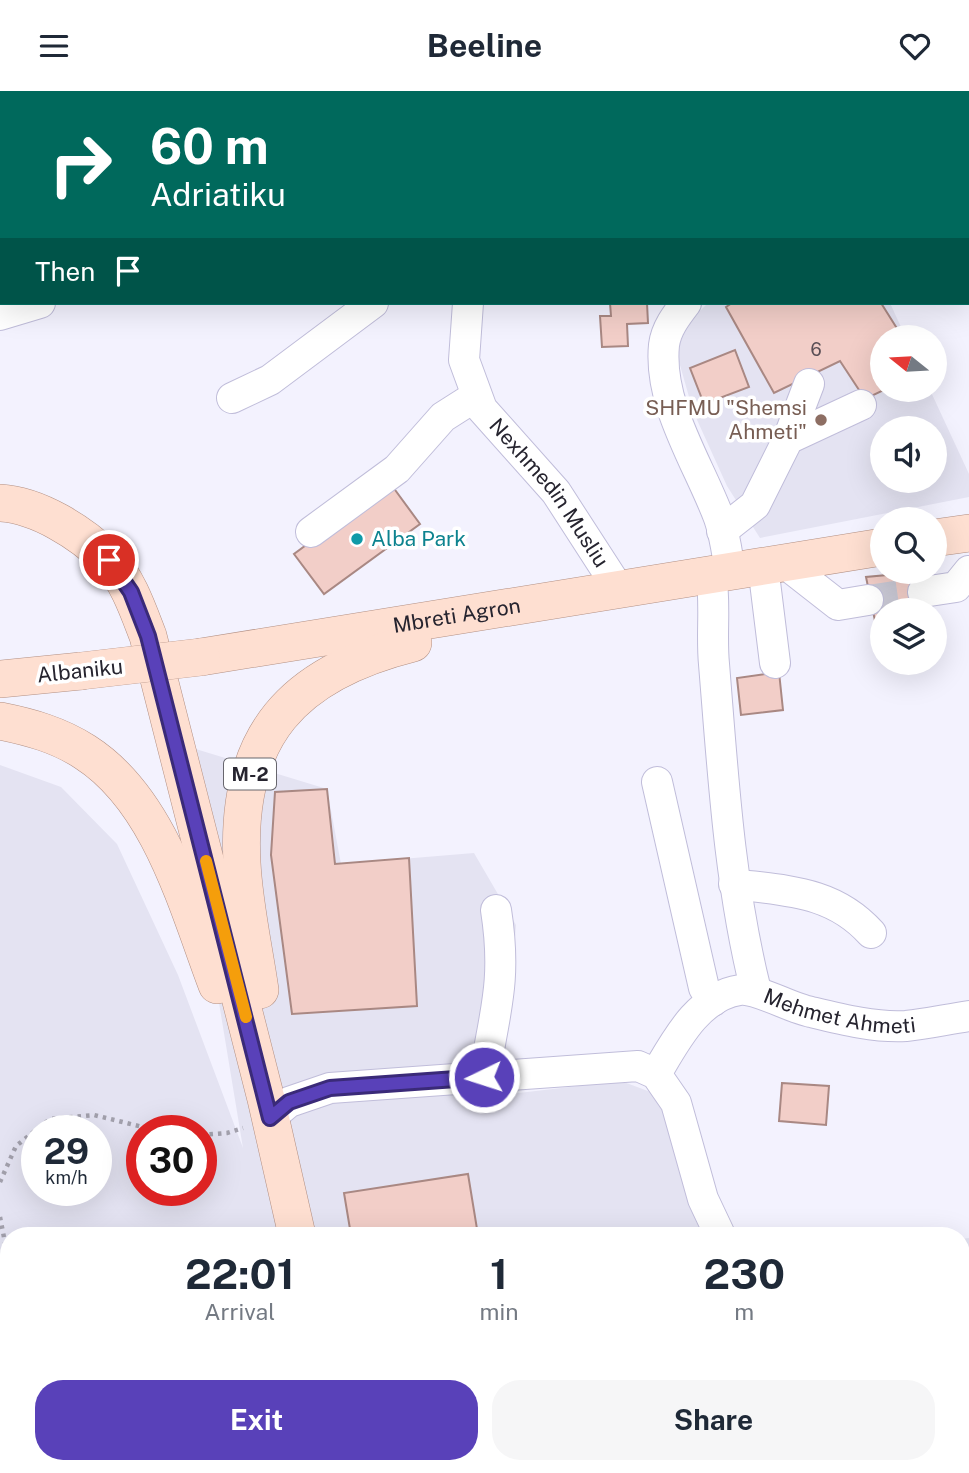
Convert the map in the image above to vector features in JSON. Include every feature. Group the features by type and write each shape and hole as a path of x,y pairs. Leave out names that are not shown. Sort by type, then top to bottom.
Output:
{"main road":[{"path":"0,503 38,513"},
{"path":"0,514 38,513"},
{"name":"M-2","path":"38,513 60,524 109,560 131,592 148,636 268,1109 295,1227"},
{"path":"947,536 969,533"},
{"name":"Mbreti Agron","path":"201,657 870,549"},
{"name":"M-2","path":"268,1109 270,1071 242,864 247,785 257,753 290,703 320,678 358,659 390,649 491,629 508,609"},
{"name":"Albaniku","path":"0,679 201,657"},
{"path":"0,672 81,671"},
{"path":"0,721 39,730 85,752 120,783 149,823 174,876 254,1082 268,1109"}],"street":[{"path":"0,315 33,305"},
{"path":"232,398 270,380 370,305"},
{"name":"Nexhmedin Musliu","path":"468,305 464,360 482,409 556,492 620,591"},
{"path":"685,305 667,332 664,362 677,417 722,531 747,568 775,663"},
{"path":"722,531 755,505 788,439 809,384"},
{"name":"Nexhmedin Musliu","path":"311,532 397,468 443,417 477,396"},
{"path":"788,439 861,405"},
{"path":"747,568 838,605 868,600"},
{"path":"747,568 716,599 713,652 734,884 756,991"},
{"path":"923,592 956,587 969,571"},
{"path":"657,782 704,988 713,1001"},
{"path":"734,884 827,900 848,911 871,933"},
{"path":"484,1077 502,980 502,946 496,910"},
{"name":"Mehmet Ahmeti","path":"656,1074 692,1019 713,1001 741,990 756,991 775,1002 810,1012 870,1023 904,1026 969,1016"},
{"path":"268,1109 330,1088 638,1066 656,1074 676,1103 703,1199 716,1227"}],"path":[{"path":"217,1134 227,1133 268,1109"},
{"path":"0,1182 16,1146 50,1119 94,1115 126,1123"}],"shaded area":[{"name":"SHFMU \"Shemsi Ahmeti\"","path":"706,305 891,305 900,325 870,325 870,403 936,403 942,416 870,416 870,493 947,493 947,427 969,474 969,497 918,507 870,507 870,516 760,538 727,486 693,411 676,351 682,329"},
{"path":"176,743 327,789 341,864 474,853 516,925 502,1095 621,1081 656,1094 705,1227 0,1227 0,765 61,787 117,844 178,975 243,1148"}],"building":[{"path":"610,305 647,305 648,323 627,324 628,346 602,347 600,316 611,316"},
{"path":"882,305 895,325 870,325 870,397 865,399 840,361 774,393 726,307"},
{"path":"735,350 749,387 704,404 690,368"},
{"name":"Alba Park","path":"390,483 420,524 324,594 294,554"},
{"path":"866,577 870,577 870,584 921,584 921,598 870,598"},
{"path":"779,672 783,710 741,715 737,678"},
{"path":"327,789 335,864 409,858 417,1006 292,1014 271,855 275,792"},
{"path":"782,1083 829,1086 826,1125 779,1121"},
{"path":"468,1174 477,1227 350,1227 344,1193"}],"tunnel":[{"path":"868,600 923,592"}],"slow traffic":[{"path":"206,861 246,1017"}],"place":[{"name":"SHFMU \"Shemsi Ahmeti\"","path":"821,420"},
{"name":"Alba Park","path":"357,539"}],"route":[{"path":"109,560 131,592 148,636 270,1118 289,1102 330,1088 484,1077"}]}
